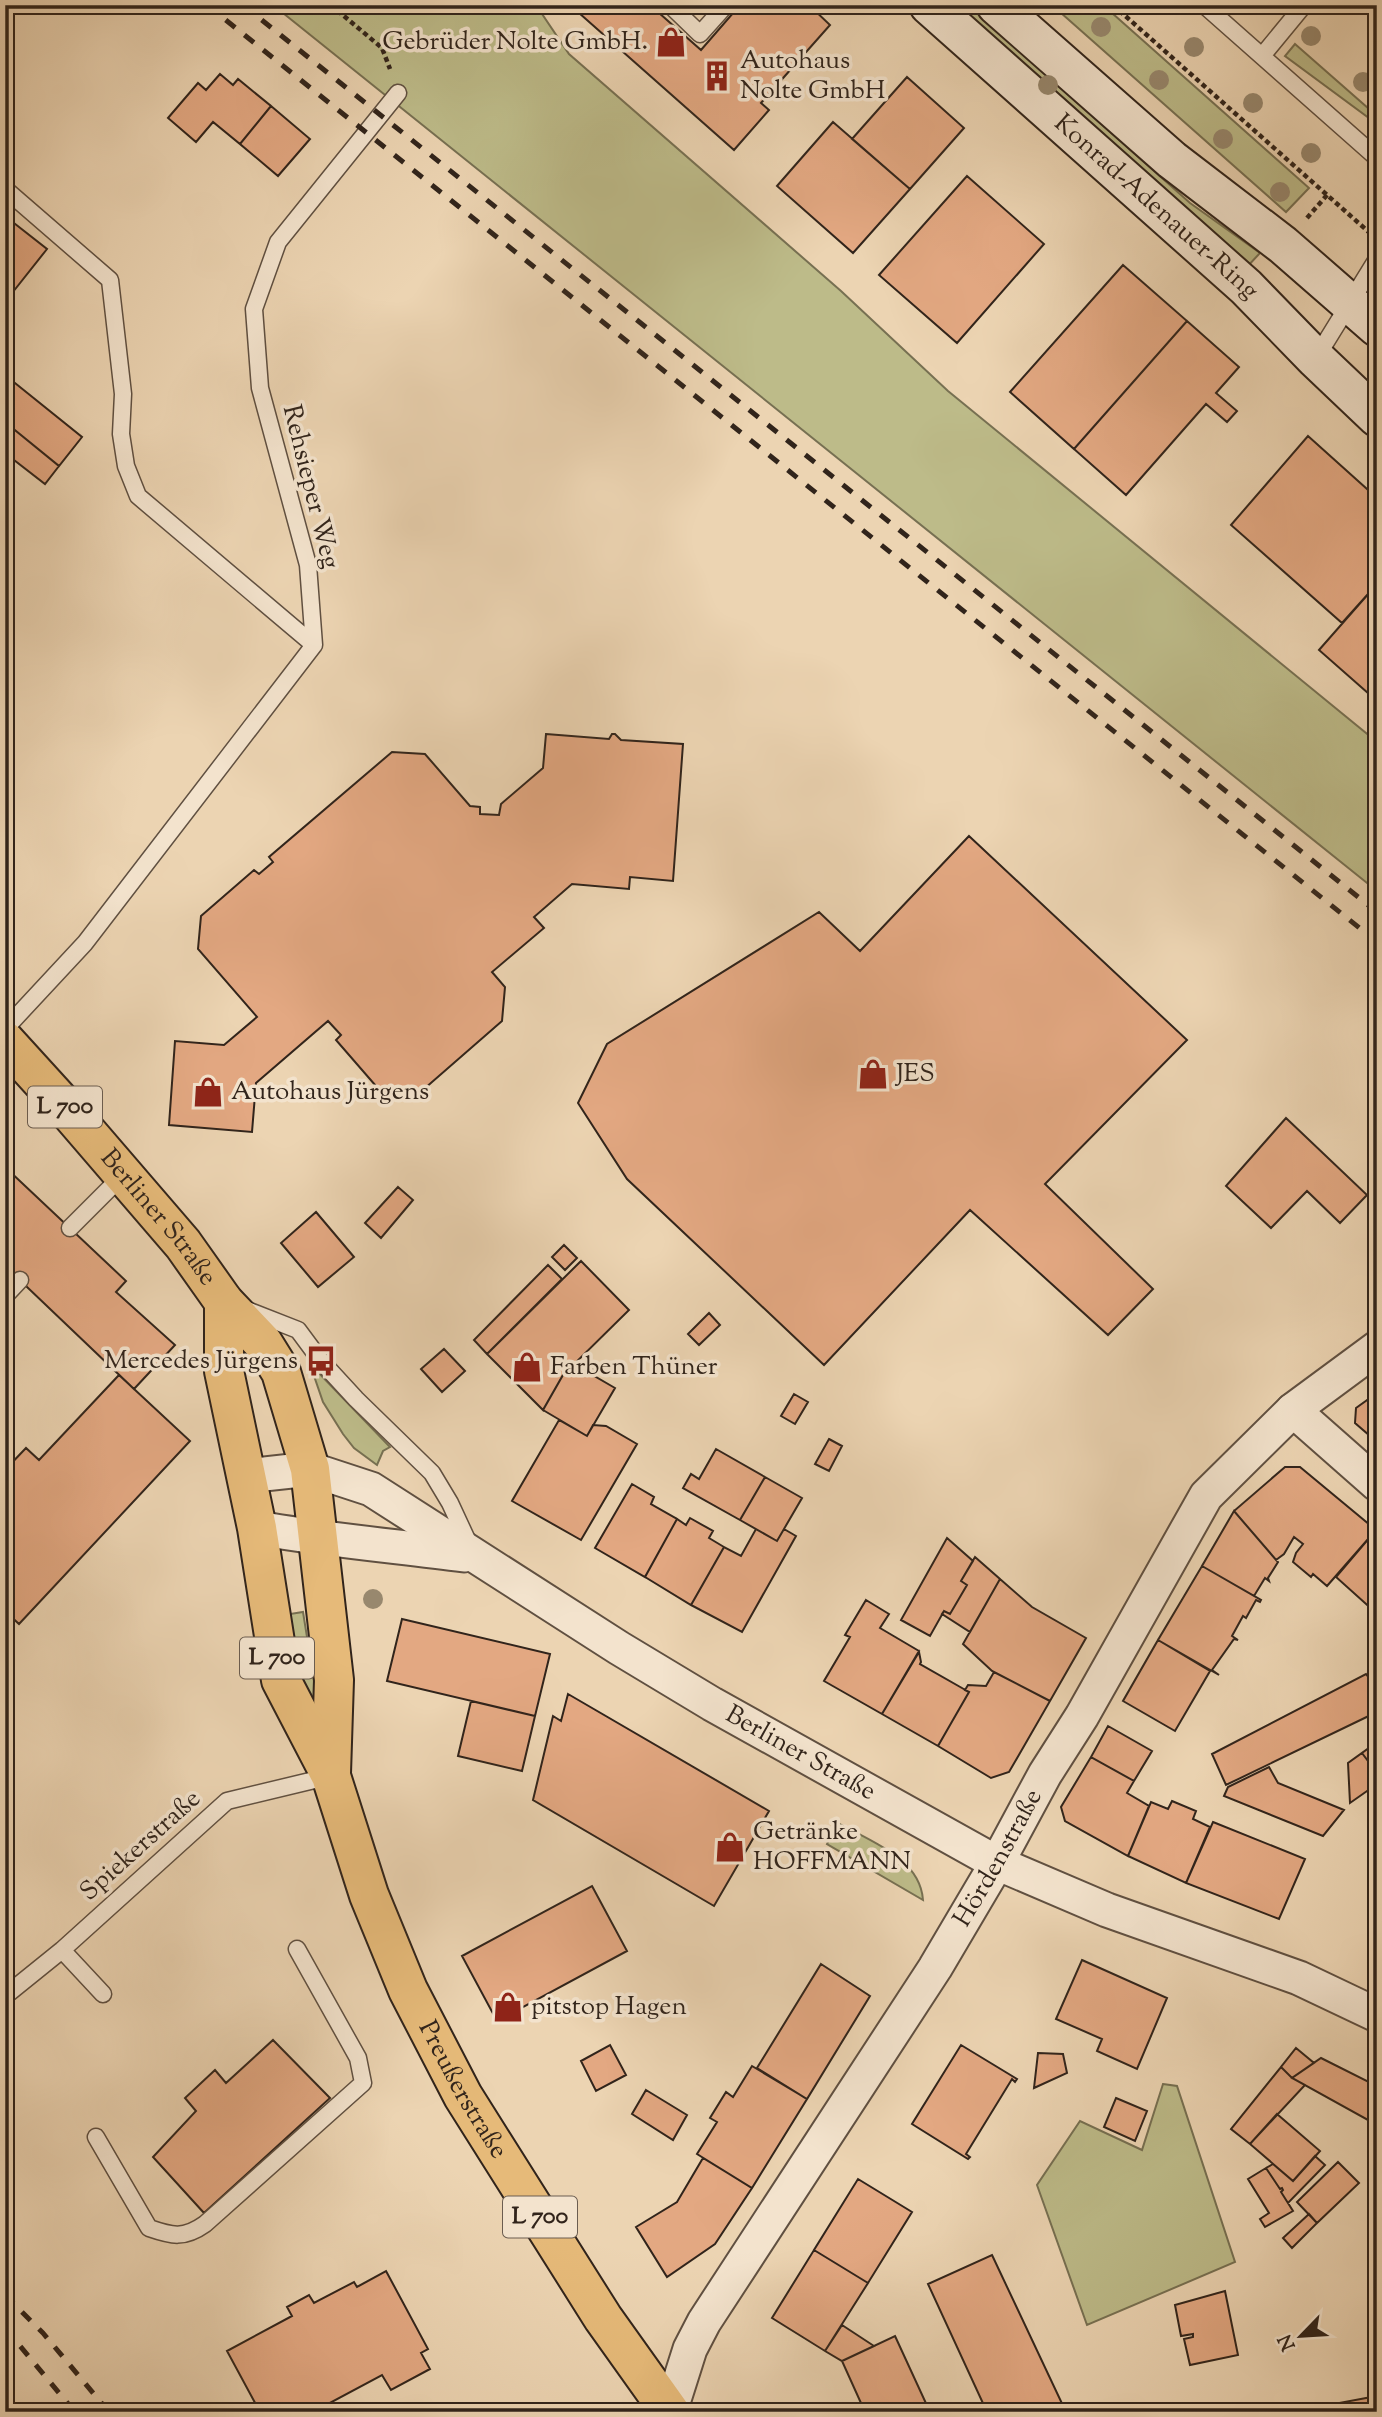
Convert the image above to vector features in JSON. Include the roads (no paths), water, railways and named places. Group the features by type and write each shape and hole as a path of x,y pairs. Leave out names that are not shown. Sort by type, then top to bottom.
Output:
{"main road":[{"name":"Berliner Straße","path":"5,1041 183,1244 224,1302 263,1343 281,1372 310,1469 318,1538"},
{"name":"Berliner Straße","path":"224,1302 224,1371 257,1528"},
{"name":"Preußerstraße","path":"257,1528 281,1680 331,1776 369,1895 408,1990 463,2096 603,2318 670,2412"},
{"name":"Preußerstraße","path":"318,1538 334,1681 331,1776"}],"street":[{"name":"Konrad-Adenauer-Ring","path":"929,5 1246,287 1377,417"},
{"name":"Konrad-Adenauer-Ring","path":"996,5 1172,160 1283,245 1364,316"},
{"name":"Hördenstraße","path":"670,2412 690,2349 704,2322 927,1979 998,1863 1045,1774 1082,1716 1206,1496 1293,1410 1377,1348"},
{"path":"1293,1410 1377,1484"},
{"name":"Berliner Straße","path":"247,1476 310,1469 371,1489 619,1648 998,1863 1107,1910 1299,1978 1377,2015"},
{"name":"Berliner Straße","path":"257,1528 318,1538 474,1556"}],"lane":[{"path":"670,5 700,34 726,5"},
{"path":"1204,5 1377,158"},
{"path":"1262,56 1304,5"},
{"name":"Rehsieper Weg","path":"314,645 309,565 260,388 254,309 278,242 398,93"},
{"path":"5,189 110,280 122,394 121,434 126,466 138,496 314,645 85,943 5,1029"},
{"path":"1316,359 1364,316 1377,259"},
{"path":"70,1228 123,1175"},
{"path":"5,1296 20,1280"},
{"path":"224,1302 298,1330 321,1361 356,1399 432,1473 450,1503 474,1556"},
{"name":"Spiekerstraße","path":"5,1996 62,1950 227,1801 331,1776"},
{"path":"96,2137 149,2228 172,2235 193,2232 363,2083 358,2058 297,1949"},
{"path":"62,1950 103,1994"}],"railway":[{"path":"207,5 1377,942"},
{"path":"243,5 1377,912"},
{"path":"5,2295 43,2333 109,2412"},
{"path":"5,2328 75,2412"}],"place":[{"name":"Gebrüder Nolte GmbH.","path":"671,42"},
{"name":"Autohaus Nolte GmbH","path":"717,76"},
{"name":"JES","path":"873,1074"},
{"name":"Autohaus Jürgens","path":"208,1092"},
{"name":"Mercedes Jürgens","path":"321,1361"},
{"name":"Farben Thüner","path":"527,1367"},
{"name":"Getränke HOFFMANN","path":"730,1847"},
{"name":"pitstop Hagen","path":"508,2007"}]}
